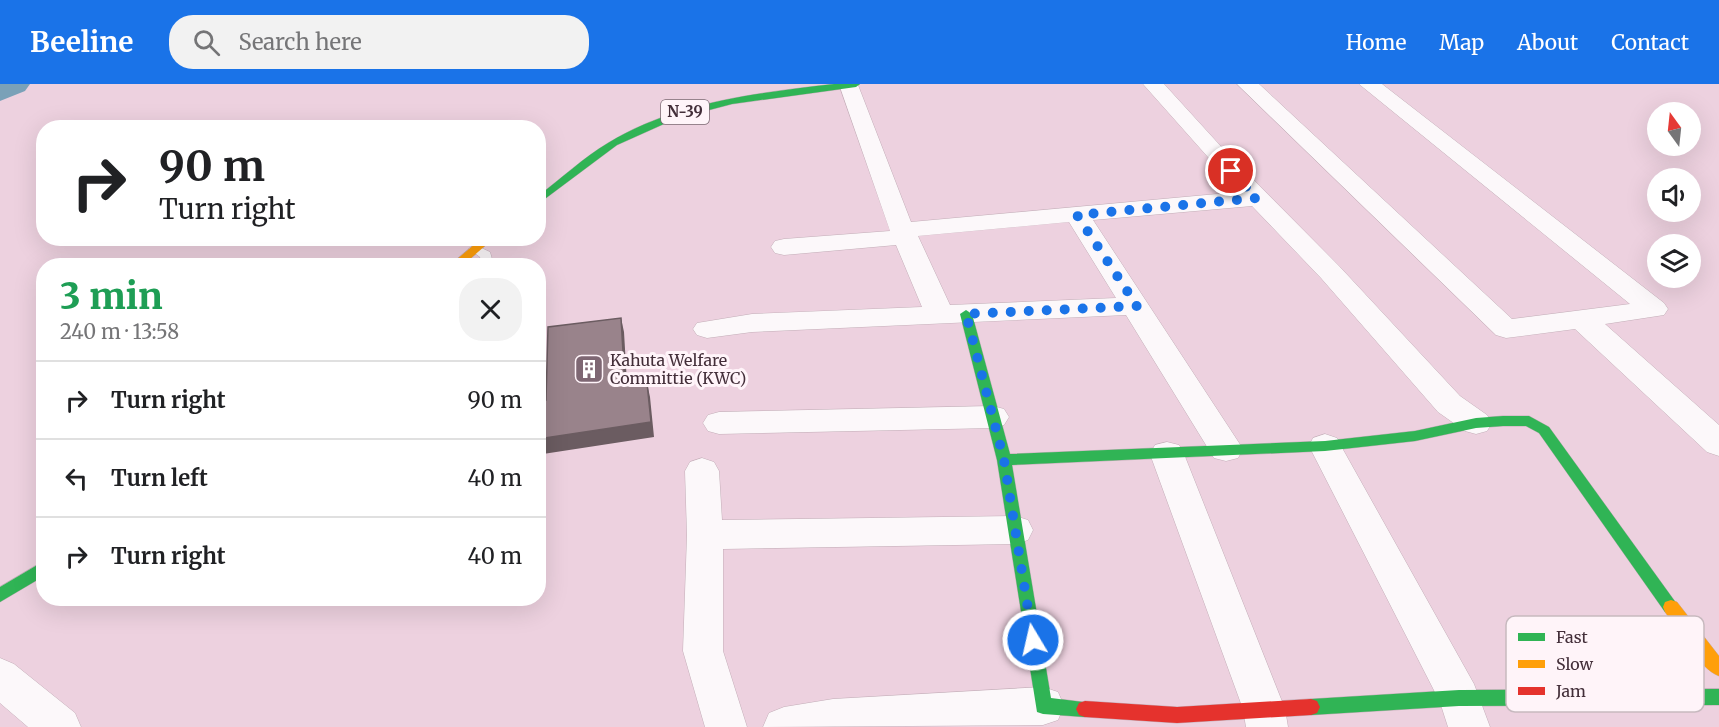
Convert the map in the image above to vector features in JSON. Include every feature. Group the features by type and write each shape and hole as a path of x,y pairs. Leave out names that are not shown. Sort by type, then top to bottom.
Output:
{"main road":[{"name":"N-39","path":"546,195 615,143 679,113 760,95 852,85"},
{"path":"464,258 479,246"},
{"path":"953,314 993,417 1004,460 1043,706 1176,715 1265,718 1506,710"},
{"path":"1004,460 1325,446 1415,436 1476,423 1529,421 1544,430 1678,616"},
{"path":"0,595 36,572"},
{"path":"1704,652 1719,668"},
{"path":"1704,698 1719,697"}],"street":[{"path":"1153,84 1257,198 1330,272 1449,404 1476,423"},
{"path":"1247,84 1506,329 1654,309 1369,84"},
{"path":"852,85 904,233 953,314"},
{"path":"784,247 1257,198"},
{"path":"1077,215 1226,449"},
{"path":"706,329 752,323 1137,306"},
{"path":"1582,319 1719,444"},
{"path":"719,423 993,417"},
{"path":"1325,446 1464,713"},
{"path":"1167,454 1265,718"},
{"path":"702,471 705,535 703,651 726,727"},
{"path":"705,535 1015,530"},
{"path":"0,678 60,727"},
{"path":"784,727 833,719 1043,706"}],"lane":[{"path":"475,249 486,255 487,258"}],"building":[{"name":"Kahuta Welfare Committie (KWC)","path":"621,318 625,386 647,383 651,422 546,438 548,327"}],"waterway":[{"path":"0,90 13,84"}],"traffic: fast":[{"path":"546,195 604,149 671,117 732,101 856,84"},
{"path":"966,314 1004,460 1043,706 1085,709"},
{"path":"1004,460 1325,446 1415,436 1476,423 1529,421 1544,430 1671,607"},
{"path":"0,595 36,572"},
{"path":"1704,697 1719,697"},
{"path":"1311,707 1459,698 1506,698"}],"traffic: slow":[{"path":"464,258 479,246"},
{"path":"1671,607 1678,616"},
{"path":"1704,652 1719,668"}],"traffic: jam":[{"path":"1085,709 1177,715 1311,707"}],"place":[{"name":"Kahuta Welfare Committie (KWC)","path":"589,369"}],"route":[{"path":"1033,640 1004,460 966,314 1137,306 1077,215 1257,198 1231,171"}]}
